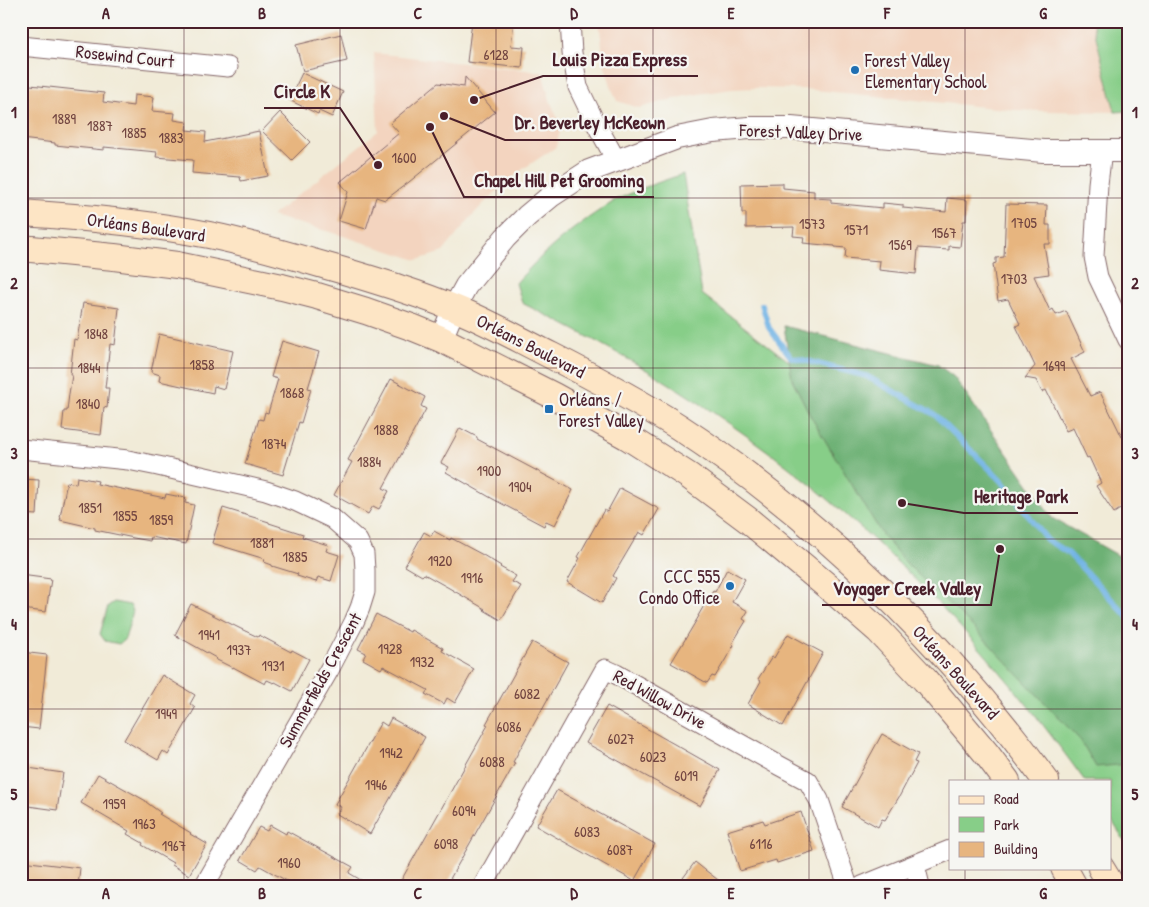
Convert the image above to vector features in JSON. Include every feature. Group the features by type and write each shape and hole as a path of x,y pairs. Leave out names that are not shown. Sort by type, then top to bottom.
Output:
{"main road":[{"name":"Orléans Boulevard","path":"21,213 116,221 210,235 301,258 454,308 583,372 641,404 680,428 755,481 845,557 900,610 950,663 1045,780"},
{"name":"Orléans Boulevard","path":"21,248 162,263 282,287 317,296 366,311 441,339 599,420 689,476 748,520 879,631 986,753 1005,780"},
{"path":"1065,870 1074,886"},
{"path":"1102,870 1112,886"}],"street":[{"path":"570,21 572,53 578,87 616,160"},
{"name":"Rosewind Court","path":"21,46 228,67"},
{"name":"Forest Valley Drive","path":"441,339 466,286 505,238 527,216 551,196 589,171 677,138 713,130 791,128 1043,151 1128,151"},
{"path":"1102,151 1098,184 1094,257 1098,277 1128,340"},
{"name":"Summerfields Crescent","path":"21,449 128,460 266,491 295,501 333,519 358,541 364,554 366,570 365,592 354,622 329,670 204,886"},
{"name":"Red Willow Drive","path":"483,886 605,669 808,781 819,800 848,886"},
{"path":"862,886 949,850"},
{"path":"915,864 920,886"}],"shaded area":[{"name":"Forest Valley Elementary School","path":"599,21 1092,21 1115,112 1015,110 804,89 756,88 732,89 685,96 639,108 617,101 604,63"},
{"path":"374,53 542,72 550,100 561,127 556,147 523,169 488,199 443,252 417,260 337,234 272,216 378,131"}],"green space":[{"path":"1092,21 1128,21 1128,111 1115,112"},
{"path":"683,174 702,294 964,497 1128,637 1128,846 1112,821 1112,780 1084,780 1034,713 984,653 951,616 881,546 806,481 702,405 627,358 522,303 516,283 538,260 561,239 613,201"},
{"path":"784,326 938,365 954,377 1052,518 1128,561 1128,764 1096,767 1081,741 976,630 909,566 883,536 811,417 792,379"},
{"path":"114,602 130,605 133,611 125,639 119,644 105,641 100,634 108,606"}],"building":[{"path":"472,21 514,21 511,46 524,47 522,68 467,62"},
{"path":"341,34 347,61 303,71 296,45"},
{"path":"302,73 343,92 332,117 319,111 318,114 289,100"},
{"path":"465,77 495,112 385,200 376,197 366,229 339,221 348,192 340,182 399,133 390,123 438,83 464,87"},
{"path":"21,84 104,93 103,102 133,106 134,95 154,97 152,111 175,113 174,120 187,122 186,130 206,132 205,142 259,131 268,176 241,181 240,177 192,173 193,160 156,157 157,152 104,147 104,150 21,139"},
{"path":"280,112 310,142 292,160 262,131"},
{"path":"783,183 783,188 814,191 814,198 831,199 831,203 883,208 883,203 903,205 903,208 946,212 947,198 967,200 966,221 963,221 960,247 949,246 949,250 918,248 916,274 879,270 880,261 845,258 846,248 803,243 804,237 793,236 794,227 746,228 746,213 742,213 741,184"},
{"path":"1006,204 1047,205 1046,225 1050,225 1050,244 1044,244 1049,274 1034,276 1050,311 1053,309 1056,315 1066,311 1085,352 1071,359 1090,396 1100,392 1122,437 1128,434 1128,504 1114,513 1096,486 1101,483 1073,428 1066,431 1046,390 1042,392 1036,380 1025,378 1035,366 1016,326 1020,324 1008,299 998,301 993,264 996,263 996,258 1004,257"},
{"path":"83,303 119,308 115,345 110,344 105,388 109,388 107,408 104,407 101,435 62,430 64,411 67,411 72,375 70,375 74,339 77,340"},
{"path":"159,334 233,351 224,389 214,386 213,393 159,381 160,375 151,372"},
{"path":"282,341 319,352 308,388 311,389 283,475 245,464 259,419 263,420 265,412 268,413 278,379 271,377"},
{"path":"391,379 425,397 421,406 426,409 383,488 389,491 379,509 373,506 368,514 334,495 352,462 348,460"},
{"path":"460,428 573,490 555,525 546,521 544,526 446,472 449,467 441,463"},
{"path":"77,477 98,481 97,484 165,498 166,494 186,498 185,503 194,505 186,544 151,537 150,541 134,538 60,520 67,482 76,484"},
{"path":"21,479 39,480 37,515 21,514"},
{"path":"620,488 659,509 644,535 639,532 613,576 616,578 602,603 567,582 580,558 578,557 604,510 607,512"},
{"path":"223,508 269,522 303,534 302,537 328,545 326,551 339,555 331,581 318,577 316,582 297,576 298,574 264,562 265,559 212,543"},
{"path":"434,531 483,555 516,576 512,582 521,586 501,620 449,588 405,566 424,532 431,536"},
{"path":"727,569 745,579 732,602 748,611 743,619 746,621 732,644 734,645 715,677 712,676 707,683 671,663"},
{"path":"21,575 51,579 46,612 21,609"},
{"path":"191,604 258,637 259,635 309,659 292,691 275,682 267,680 265,684 215,659 175,635"},
{"path":"376,614 410,632 411,630 443,648 442,651 474,669 455,703 447,698 444,704 425,694 428,690 383,666 381,669 363,659 366,653 358,649"},
{"path":"788,634 823,653 783,726 748,704 761,681 758,679 772,657 774,658"},
{"path":"532,642 568,662 513,762 515,763 446,886 398,886 488,725 486,724"},
{"path":"21,652 47,655 39,729 21,727"},
{"path":"162,675 195,695 190,704 195,708 168,755 163,751 158,760 124,740"},
{"path":"607,706 720,770 700,806 586,743"},
{"path":"391,718 425,737 370,834 337,814 341,807 335,804 381,722 387,726"},
{"path":"882,734 918,754 914,762 917,763 899,797 885,820 882,819 878,827 842,807"},
{"path":"21,767 63,773 57,810 21,805"},
{"path":"98,774 146,801 161,813 159,814 207,844 189,875 127,834 129,831 81,803"},
{"path":"557,790 655,844 634,881 536,826"},
{"path":"801,812 814,851 777,863 776,860 740,871 727,831 763,820 765,824"},
{"path":"270,825 286,834 287,831 353,867 349,873 371,886 296,886 260,866 257,870 240,860 259,827 267,831"},
{"path":"21,861 80,868 78,886 21,886"},
{"path":"695,862 705,870 726,886 677,886"}],"waterway":[{"path":"762,305 769,328 791,357 866,376 934,414 1002,481 1047,540 1068,553 1128,617"}],"place":[{"name":"Forest Valley Elementary School","path":"855,70"},
{"name":"Louis Pizza Express","path":"474,100"},
{"name":"Dr. Beverley McKeown","path":"444,116"},
{"name":"Chapel Hill Pet Grooming","path":"430,127"},
{"name":"Circle K","path":"378,165"},
{"name":"Orléans / Forest Valley","path":"549,409"},
{"name":"Heritage Park","path":"902,503"},
{"name":"Voyager Creek Valley","path":"1000,549"},
{"name":"CCC 555 Condo Office","path":"730,586"}]}
